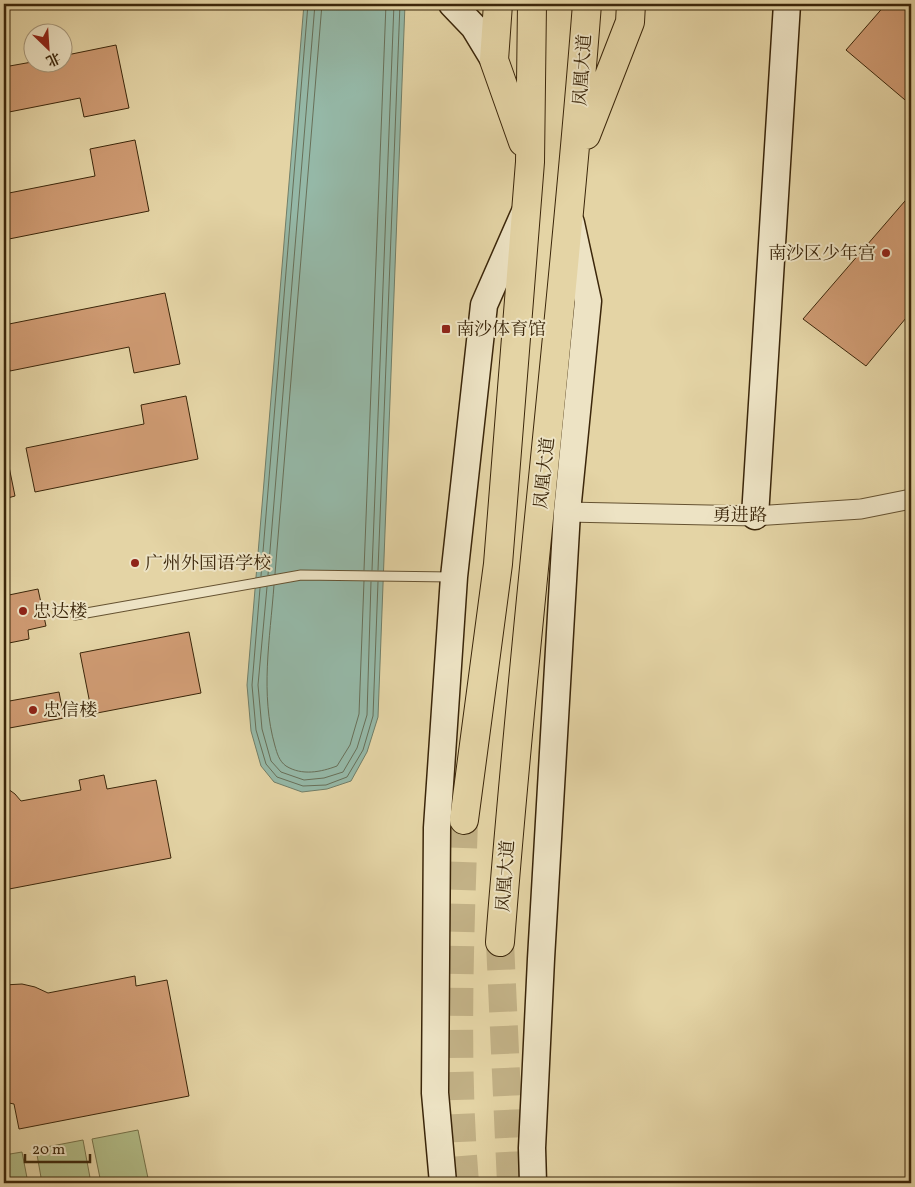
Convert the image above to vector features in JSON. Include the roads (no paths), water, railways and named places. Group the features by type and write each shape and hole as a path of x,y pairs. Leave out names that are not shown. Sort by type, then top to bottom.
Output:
{"main road":[{"path":"452,4 474,27 494,60 530,162"},
{"path":"494,60 498,4"},
{"path":"464,820 498,564 530,162 532,4"},
{"name":"凤凰大道","path":"500,942 510,812 575,162 587,4"},
{"path":"575,162 630,22 632,4"},
{"path":"755,516 787,4"},
{"path":"443,1183 435,1093 437,828 454,577 484,306 526,209"},
{"path":"533,1183 532,1148 541,959 567,512 588,301 570,214"}],"street":[{"name":"勇进路","path":"567,512 755,516 861,509 911,500"}],"lane":[{"path":"75,615 301,575 454,577"}],"water":[{"path":"304,4 405,4 378,717 367,752 351,781 327,789 302,792 274,782 261,766 251,731 247,685"}],"tunnel":[{"path":"464,820 459,1047 465,1183"},
{"path":"500,942 511,1183"}],"place":[{"name":"南沙区少年宫","path":"886,253"},
{"name":"南沙体育馆","path":"446,329"},
{"name":"广州外国语学校","path":"135,563"},
{"name":"忠达楼","path":"23,611"},
{"name":"忠信楼","path":"33,710"}]}
